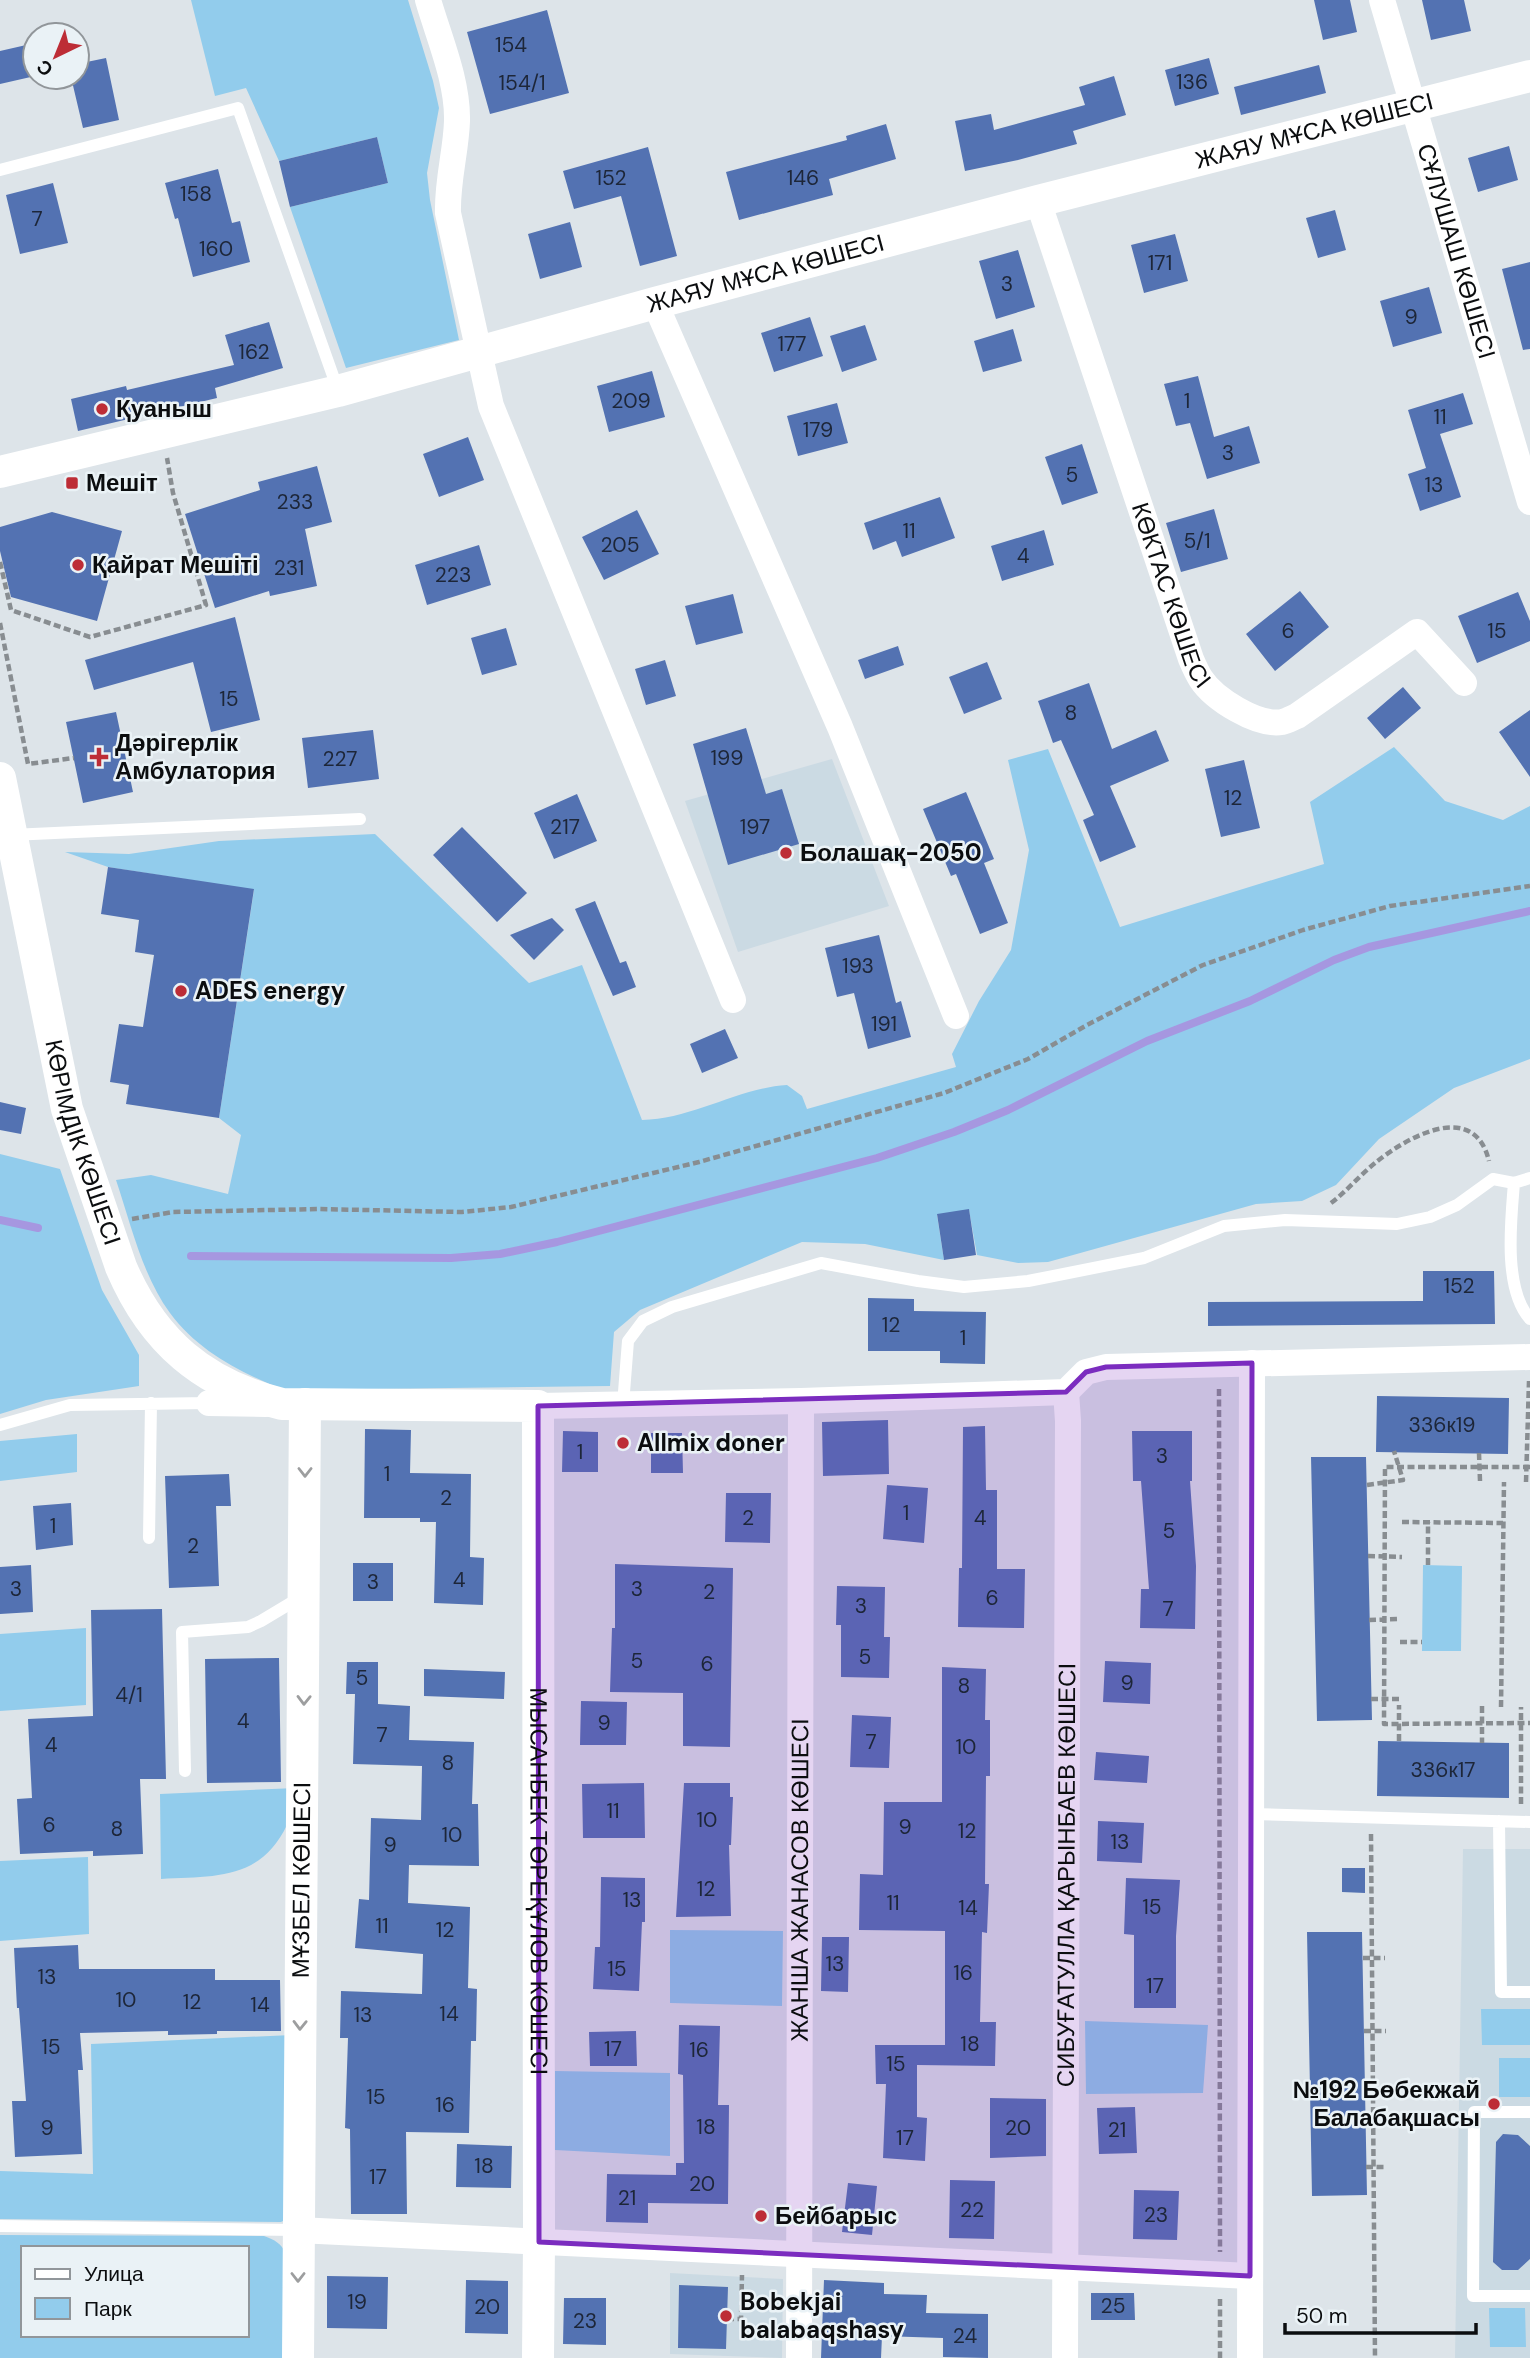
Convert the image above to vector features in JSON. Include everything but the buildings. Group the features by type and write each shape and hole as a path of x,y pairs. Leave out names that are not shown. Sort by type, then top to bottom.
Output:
{"street":[{"path":"428,0 454,90 457,121 447,190 448,213 491,406 733,1000"},
{"name":"СҰЛУШАШ КӨШЕСІ","path":"1382,0 1530,502"},
{"name":"ЖАЯУ МҰСА КӨШЕСІ","path":"0,472 338,391 1038,201 1530,76"},
{"name":"КӨКТАС КӨШЕСІ","path":"1038,201 1191,659 1201,679 1214,695 1244,713 1271,722 1282,722 1297,716 1417,632 1464,683"},
{"path":"655,303 840,727 956,1016"},
{"name":"КӨРІМДІК КӨШЕСІ","path":"0,778 67,1109 132,1292 173,1347 225,1384 251,1396 294,1404 538,1406"},
{"path":"538,1406 1066,1392 1086,1372 1105,1367 1530,1357"},
{"path":"1250,2358 1252,1363"},
{"name":"СИБУҒАТУЛЛА ҚАРЫНБАЕВ КӨШЕСІ","path":"1065,2358 1066,1392"},
{"name":"ЖАНША ЖАНАСОВ КӨШЕСІ","path":"800,2358 801,1401"},
{"path":"209,1403 294,1404"},
{"name":"МҰЗБЕЛ КӨШЕСІ","path":"294,1404 305,1595 298,2358"},
{"name":"МЫСАНБЕК ТӨРЕҚҰЛОВ КӨШЕСІ","path":"538,1406 538,2358"},
{"path":"298,2230 1250,2276"}],"lane":[{"path":"0,170 238,108 338,391"},
{"path":"12,835 360,819"},
{"path":"624,1405 628,1341 643,1321 672,1307 777,1274 821,1263 964,1287 1028,1282 1144,1258 1224,1226 1285,1220 1398,1224 1430,1217 1457,1205 1493,1179 1514,1183 1530,1178"},
{"path":"1514,1183 1510,1236 1515,1284 1524,1312 1530,1318"},
{"path":"0,1425 69,1405 209,1403 213,1395 212,1383 198,1367"},
{"path":"149,1538 151,1403"},
{"path":"185,1771 182,1632 248,1627 305,1595"},
{"path":"1251,1814 1525,1822"},
{"path":"1499,1821 1501,1992 1530,1992"},
{"path":"1530,2112 1474,2112 1473,2270 1473,2296 1530,2296"},
{"path":"0,2226 298,2230"}],"path":[{"path":"0,562 11,610 90,637 206,605 173,493 163,433"},
{"path":"0,623 28,764 74,758"},
{"path":"106,1224 173,1212 318,1209 462,1212 511,1207 699,1162 944,1093 1028,1059 1203,965 1303,930 1390,906 1530,886"},
{"path":"1285,1220 1324,1209 1392,1150 1425,1134 1453,1126 1465,1128 1478,1138 1486,1151 1493,1179"},
{"path":"1526,1482 1530,1357"},
{"path":"1219,1364 1220,2358"},
{"path":"1367,1485 1403,1480 1394,1451"},
{"path":"1479,1453 1480,1481"},
{"path":"1528,1467 1385,1467 1384,1724 1530,1723"},
{"path":"1501,1707 1504,1482"},
{"path":"1402,1522 1503,1523"},
{"path":"1428,1522 1428,1565"},
{"path":"1368,1556 1402,1557"},
{"path":"1369,1620 1400,1619"},
{"path":"1400,1642 1422,1642"},
{"path":"1371,1699 1384,1698 1399,1702 1399,1741"},
{"path":"1482,1706 1482,1743"},
{"path":"1521,1707 1525,1822"},
{"path":"1371,1818 1375,2358"},
{"path":"1363,1958 1385,1958"},
{"path":"1364,2031 1386,2031"},
{"path":"1365,2093 1386,2094"},
{"path":"1366,2167 1386,2168"},
{"path":"727,2319 741,2319 742,2251"}],"highlighted area":[{"path":"1252,1363 1250,2276 539,2242 538,1406 1066,1392 1086,1372 1106,1367"}],"shaded area":[{"name":"Болашақ-2050","path":"832,759 889,906 738,952 685,801"},
{"name":"№192 Бөбекжай Балабақшасы","path":"1463,1849 1530,1849 1530,2358 1455,2358"},
{"name":"Bobekjai balabaqshasy","path":"670,2273 783,2279 782,2358 670,2354"}],"green space":[{"path":"191,0 408,0 439,108 427,173 430,200 459,340 346,368 290,207 388,183 377,137 279,161 246,88 215,96"},
{"path":"1394,747 1445,801 1503,820 1530,806 1530,1059 1454,1088 1379,1139 1336,1185 1302,1201 1256,1204 1048,1262 1018,1263 977,1255 969,1210 937,1215 944,1260 865,1244 802,1242 640,1310 614,1332 610,1386 284,1390 236,1368 194,1339 170,1313 145,1266 116,1180 151,1175 228,1194 241,1135 219,1118 254,890 108,867 65,852 129,854 219,841 375,834 529,983 582,965 642,1120 679,1115 769,1087 787,1085 802,1096 807,1109 956,1067 952,1054 979,1001 1011,950 1029,850 1008,760 1048,749 1120,927 1324,864 1310,802"},
{"path":"0,1154 60,1169 102,1290 139,1355 139,1386 46,1400 0,1414"},
{"path":"77,1434 77,1472 0,1481 0,1441"},
{"path":"1423,1565 1462,1566 1461,1651 1422,1651"},
{"path":"86,1628 86,1705 0,1711 0,1634"},
{"path":"296,1788 287,1825 263,1857 234,1872 161,1879 160,1794"},
{"path":"88,1857 89,1934 0,1941 0,1861"},
{"path":"670,1930 783,1931 782,2006 670,2003"},
{"path":"1481,2009 1530,2009 1530,2045 1482,2045"},
{"path":"1085,2021 1208,2025 1203,2093 1086,2094"},
{"path":"292,2035 287,2219 281,2222 0,2219 0,2171 93,2174 91,2044"},
{"path":"1499,2058 1530,2058 1530,2097 1499,2097"},
{"path":"555,2071 670,2073 670,2156 555,2150"},
{"path":"0,2235 264,2236 271,2239 282,2247 286,2254 285,2358 0,2358"},
{"path":"1489,2308 1525,2308 1526,2347 1490,2347"}],"waterway":[{"path":"191,1256 451,1258 500,1254 557,1242 877,1158 954,1132 1008,1110 1147,1041 1250,1001 1334,960 1369,947 1530,911"},
{"path":"0,1220 38,1228"}],"place":[{"name":"Қуаныш","path":"102,409"},
{"name":"Мешіт","path":"72,483"},
{"name":"Қайрат Мешіті","path":"78,565"},
{"name":"Дәрігерлік Амбулатория","path":"99,757"},
{"name":"Болашақ-2050","path":"786,853"},
{"name":"ADES energy","path":"181,991"},
{"name":"Allmix doner","path":"623,1443"},
{"name":"№192 Бөбекжай Балабақшасы","path":"1494,2104"},
{"name":"Бейбарыс","path":"761,2216"},
{"name":"Bobekjai balabaqshasy","path":"726,2316"}]}
